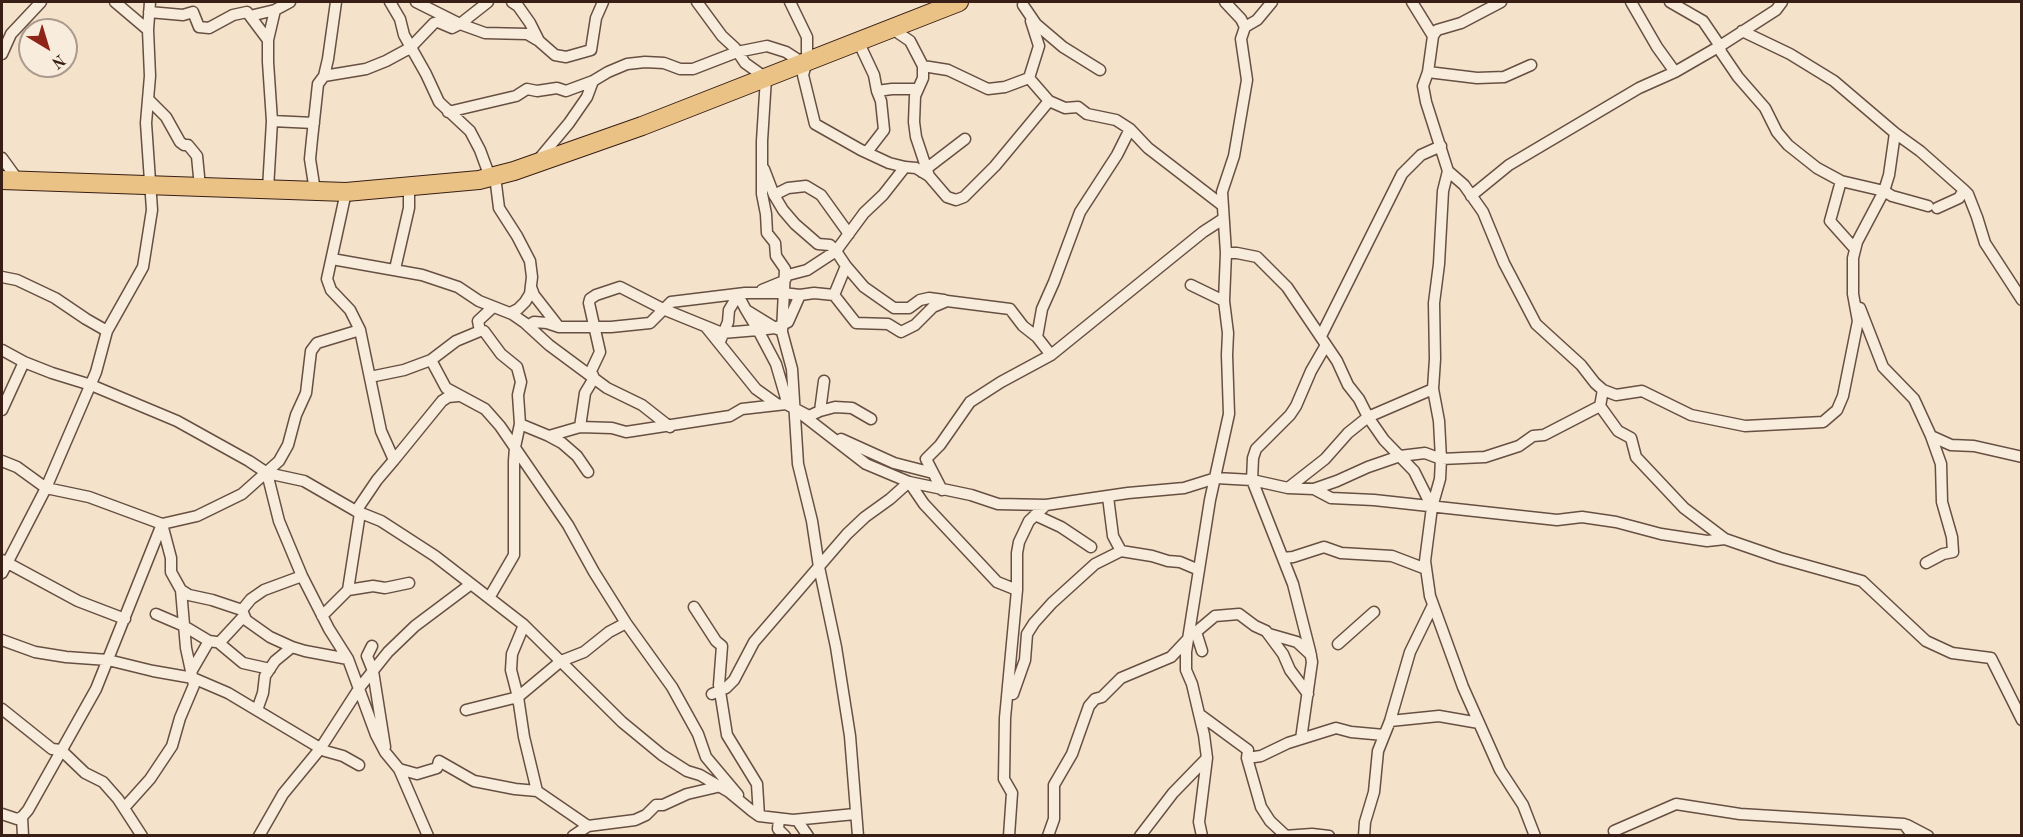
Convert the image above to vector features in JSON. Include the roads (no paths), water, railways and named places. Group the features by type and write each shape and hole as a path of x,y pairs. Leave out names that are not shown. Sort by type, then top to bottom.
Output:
{"highway":[{"path":"10,180 346,192 374,188 409,188 492,176 534,164 766,78 891,28 937,5 959,2"}],"street":[{"path":"2,54 16,28 41,2"},
{"path":"115,2 148,30"},
{"path":"250,16 275,10 290,2"},
{"path":"315,191 310,159 318,84 324,76 336,2"},
{"path":"390,2 400,19 410,48 439,102 470,131 492,176 499,208 530,261 530,294 518,309 510,313"},
{"path":"416,2 460,24 485,33 527,34 555,55 566,57 591,50 596,18 603,2"},
{"path":"324,76 366,69 386,61 410,48 434,23 438,22 452,28 488,2"},
{"path":"512,2 518,6 530,23 539,41"},
{"path":"697,2 745,63 766,78 762,141 762,194 767,233 775,243 776,256 784,269 780,328 792,369 787,406"},
{"path":"790,2 807,37 802,75 815,124 867,152 905,167 926,172"},
{"path":"1225,2 1241,19 1245,27"},
{"path":"1202,836 1199,822 1207,758 1192,684 1186,670 1187,640 1210,500 1229,414 1228,333 1224,302 1226,252 1222,192 1234,156 1247,80 1240,39 1245,27 1257,20 1272,2"},
{"path":"1412,2 1432,36"},
{"path":"1501,2 1461,23 1437,30 1432,36 1428,72 1423,86 1448,171 1443,190 1439,264 1434,303 1435,359 1432,389 1439,421 1440,479 1432,507 1425,561 1433,605 1463,687 1500,770 1523,805 1535,836"},
{"path":"1631,2 1675,72"},
{"path":"1670,2 1702,21 1738,77 1765,108 1777,132 1788,145 1817,168 1841,181 1884,191 1892,196 1932,207 1959,198 1964,190"},
{"path":"1022,3 1036,24 1063,47 1100,70"},
{"path":"1022,3 1034,28 1039,46 1029,78"},
{"path":"1472,196 1509,165 1639,88 1675,72 1720,46 1778,4"},
{"path":"2,573 4,561 46,488 91,384 107,331 143,267 152,210 146,123 150,76 148,30 150,7 183,15 193,12 199,27 209,28 233,15 247,12 268,40"},
{"path":"268,189 272,122 268,85 268,40 275,10"},
{"path":"891,28 910,41 923,66 923,78 915,96 916,137 926,172 946,197 956,200 964,197 995,166 1049,101"},
{"path":"1742,32 1790,54 1834,81 1964,190 1968,194 1985,243 2022,300"},
{"path":"858,41 873,75 881,101 884,130 867,152"},
{"path":"448,112 516,96 528,89 537,92 557,88 566,91 594,81 627,64 664,63 680,69 693,69 737,52 767,46 786,52 805,62"},
{"path":"1428,72 1477,78 1504,77 1531,65"},
{"path":"923,66 948,70 988,89 1005,87 1029,78"},
{"path":"1029,78 1049,101 1065,108 1078,107 1088,114 1116,120 1130,129 1148,148 1222,205"},
{"path":"534,164 570,123 587,97 594,81"},
{"path":"877,91 918,89"},
{"path":"148,99 166,117 180,142 188,145 197,156 200,187"},
{"path":"272,122 314,123"},
{"path":"1037,337 1042,309 1080,212 1130,129"},
{"path":"1448,171 1464,185 1483,212 1504,263 1536,324 1581,365 1594,383 1603,390 1616,395 1642,391 1690,415 1745,426 1823,422 1838,410 1843,396 1858,321 1852,278 1853,258 1855,249 1884,191 1889,175 1895,133"},
{"path":"926,172 965,139"},
{"path":"1301,739 1312,662 1311,655 1297,597 1252,480 1253,458 1256,449 1296,406 1323,341 1402,174 1422,155 1441,146"},
{"path":"2,158 10,180"},
{"path":"762,164 774,195 795,224 818,244 830,245 864,287 894,308 909,308 920,300 929,298 1010,309 1023,326 1037,337 1052,355"},
{"path":"719,345 728,322 729,310 742,294 784,281 788,275 807,270 836,251 864,213 883,195 905,167"},
{"path":"1841,181 1830,221 1855,249"},
{"path":"774,195 789,188 806,186 821,195 849,234"},
{"path":"395,269 409,207 409,188"},
{"path":"346,192 328,274 328,285 350,310 360,330 381,431 394,460"},
{"path":"942,490 926,459 940,445 970,402 1001,382 1052,355 1203,232 1223,219"},
{"path":"1226,252 1257,257 1287,287 1337,361 1348,385 1359,399 1368,417 1384,440 1414,471 1432,507"},
{"path":"332,259 395,269 442,280 458,287 492,308 510,313 594,378 642,405 670,427"},
{"path":"834,295 846,266"},
{"path":"2,277 17,280 55,298 86,320 107,331"},
{"path":"1191,285 1224,302"},
{"path":"531,286 534,295 559,327"},
{"path":"594,378 591,371 600,352 589,303 590,299 602,292 620,287 663,309 723,333 780,328 788,322 800,295"},
{"path":"528,326 534,322 559,327 611,327 650,323 671,302 742,294 800,295 814,293 834,295 856,323 888,324 901,332 915,325 933,307 947,301"},
{"path":"742,294 746,310 776,364 812,521 850,736 858,836"},
{"path":"1856,307 1861,308 1883,367 1914,399 1941,464 1942,502 1952,537 1953,552 1943,554 1926,563"},
{"path":"480,331 478,321 492,308"},
{"path":"746,310 780,328"},
{"path":"706,327 756,389 809,416 835,407 852,408 872,419"},
{"path":"2,461 17,467 46,488 89,497 162,524 197,516 242,494 279,461 288,445 296,415 306,393 310,351 317,343 360,330"},
{"path":"370,377 404,370 431,360 456,341 484,330 501,354 516,367 521,382 518,396 520,424 515,447 514,555 489,598"},
{"path":"2,350 24,362 91,384 177,421 249,460 267,473 304,481 358,512 381,521 435,556 524,625 622,722 662,755 729,792 755,814 797,820 855,814"},
{"path":"431,360 446,388 485,410 515,447 568,525 626,623 672,687 698,734 706,757 755,814"},
{"path":"2,410 24,362"},
{"path":"580,427 585,393 594,378"},
{"path":"820,411 824,381"},
{"path":"1288,488 1318,466 1348,433 1368,417 1432,389"},
{"path":"1603,390 1600,406 1618,431 1631,438 1636,457 1684,508 1725,539 1862,582 1926,640 1952,653 1991,658 2022,720"},
{"path":"348,590 358,512 377,480 442,401 448,397 458,396"},
{"path":"549,436 580,427 612,428 626,432 670,427 730,416 742,409 787,406 839,438 894,462 933,473"},
{"path":"813,423 866,464 909,482 971,495 998,504 1046,505 1184,488 1216,478 1252,480 1288,488 1314,489 1400,456 1425,453 1441,459 1485,457 1519,446 1533,436 1544,435 1600,406"},
{"path":"520,424 562,443 577,456 588,472"},
{"path":"1931,436 1951,445 1974,446 2022,457"},
{"path":"267,473 279,521 302,576 322,616 348,659 376,735 385,752 399,769 428,836"},
{"path":"716,692 726,688 734,680 754,642 847,534 909,482"},
{"path":"909,482 924,504 997,582 1017,590"},
{"path":"1314,489 1331,498 1374,500 1557,520 1582,517 1616,522 1660,534 1707,541 1725,539"},
{"path":"1108,497 1113,536 1121,551"},
{"path":"1009,836 1012,793 1004,779 1006,712 1017,590 1017,553 1019,542 1029,521 1046,505"},
{"path":"1035,515 1061,527 1091,547"},
{"path":"124,808 150,779 172,746 180,718 194,685 186,648 181,590 171,572 171,558 162,524"},
{"path":"23,836 22,817 96,689 162,524"},
{"path":"1283,558 1324,547 1341,553 1392,556 1408,560 1426,569"},
{"path":"1012,642 1030,628 1052,603 1095,564 1121,551 1180,562 1199,570"},
{"path":"4,561 78,601 125,619"},
{"path":"192,675 214,642 243,613 250,599 264,590 302,576"},
{"path":"322,616 348,590 373,586 385,588 409,583"},
{"path":"259,836 283,794 320,749 372,671 415,626 471,584"},
{"path":"181,590 243,613 246,620 270,637 305,651 348,659"},
{"path":"1364,836 1365,822 1374,792 1378,752 1390,721 1410,652 1433,605"},
{"path":"694,607 722,646 716,692 727,735 757,784 755,814"},
{"path":"1338,644 1374,612"},
{"path":"156,614 214,642 243,663 270,669"},
{"path":"1202,651 1196,632 1215,616 1239,614 1269,634 1297,642 1311,655"},
{"path":"466,710 518,697 561,660 584,652 609,632 626,623"},
{"path":"524,625 510,661 537,791"},
{"path":"1006,712 1021,672 1030,628"},
{"path":"1269,634 1283,654 1290,670 1308,694"},
{"path":"2,640 34,652 108,660 153,671 192,675 228,693 320,749 343,756 359,765"},
{"path":"1048,836 1054,819 1054,785 1067,764 1089,706 1121,678 1171,657 1187,640"},
{"path":"257,710 263,693 265,676 275,662 292,646"},
{"path":"372,646 367,656 384,732 385,752"},
{"path":"2,709 52,749 61,750 85,773 103,782 124,808 142,836"},
{"path":"1199,714 1248,750 1261,807 1270,821 1285,835 1329,836"},
{"path":"1390,721 1439,716 1479,723"},
{"path":"1248,758 1262,756 1288,743 1336,728 1384,735"},
{"path":"1140,836 1173,793 1207,758"},
{"path":"399,769 417,774 437,768 439,762 474,781 537,791 588,826"},
{"path":"573,836 588,826 635,820 646,815 656,805 663,805 687,794 717,787"},
{"path":"1614,831 1676,804 1740,814 1904,824 1928,836"},
{"path":"2,814 17,819 22,817"},
{"path":"779,819 778,829 785,836"},
{"path":"797,820 808,836"},
{"path":"1904,824 1913,836"}]}
